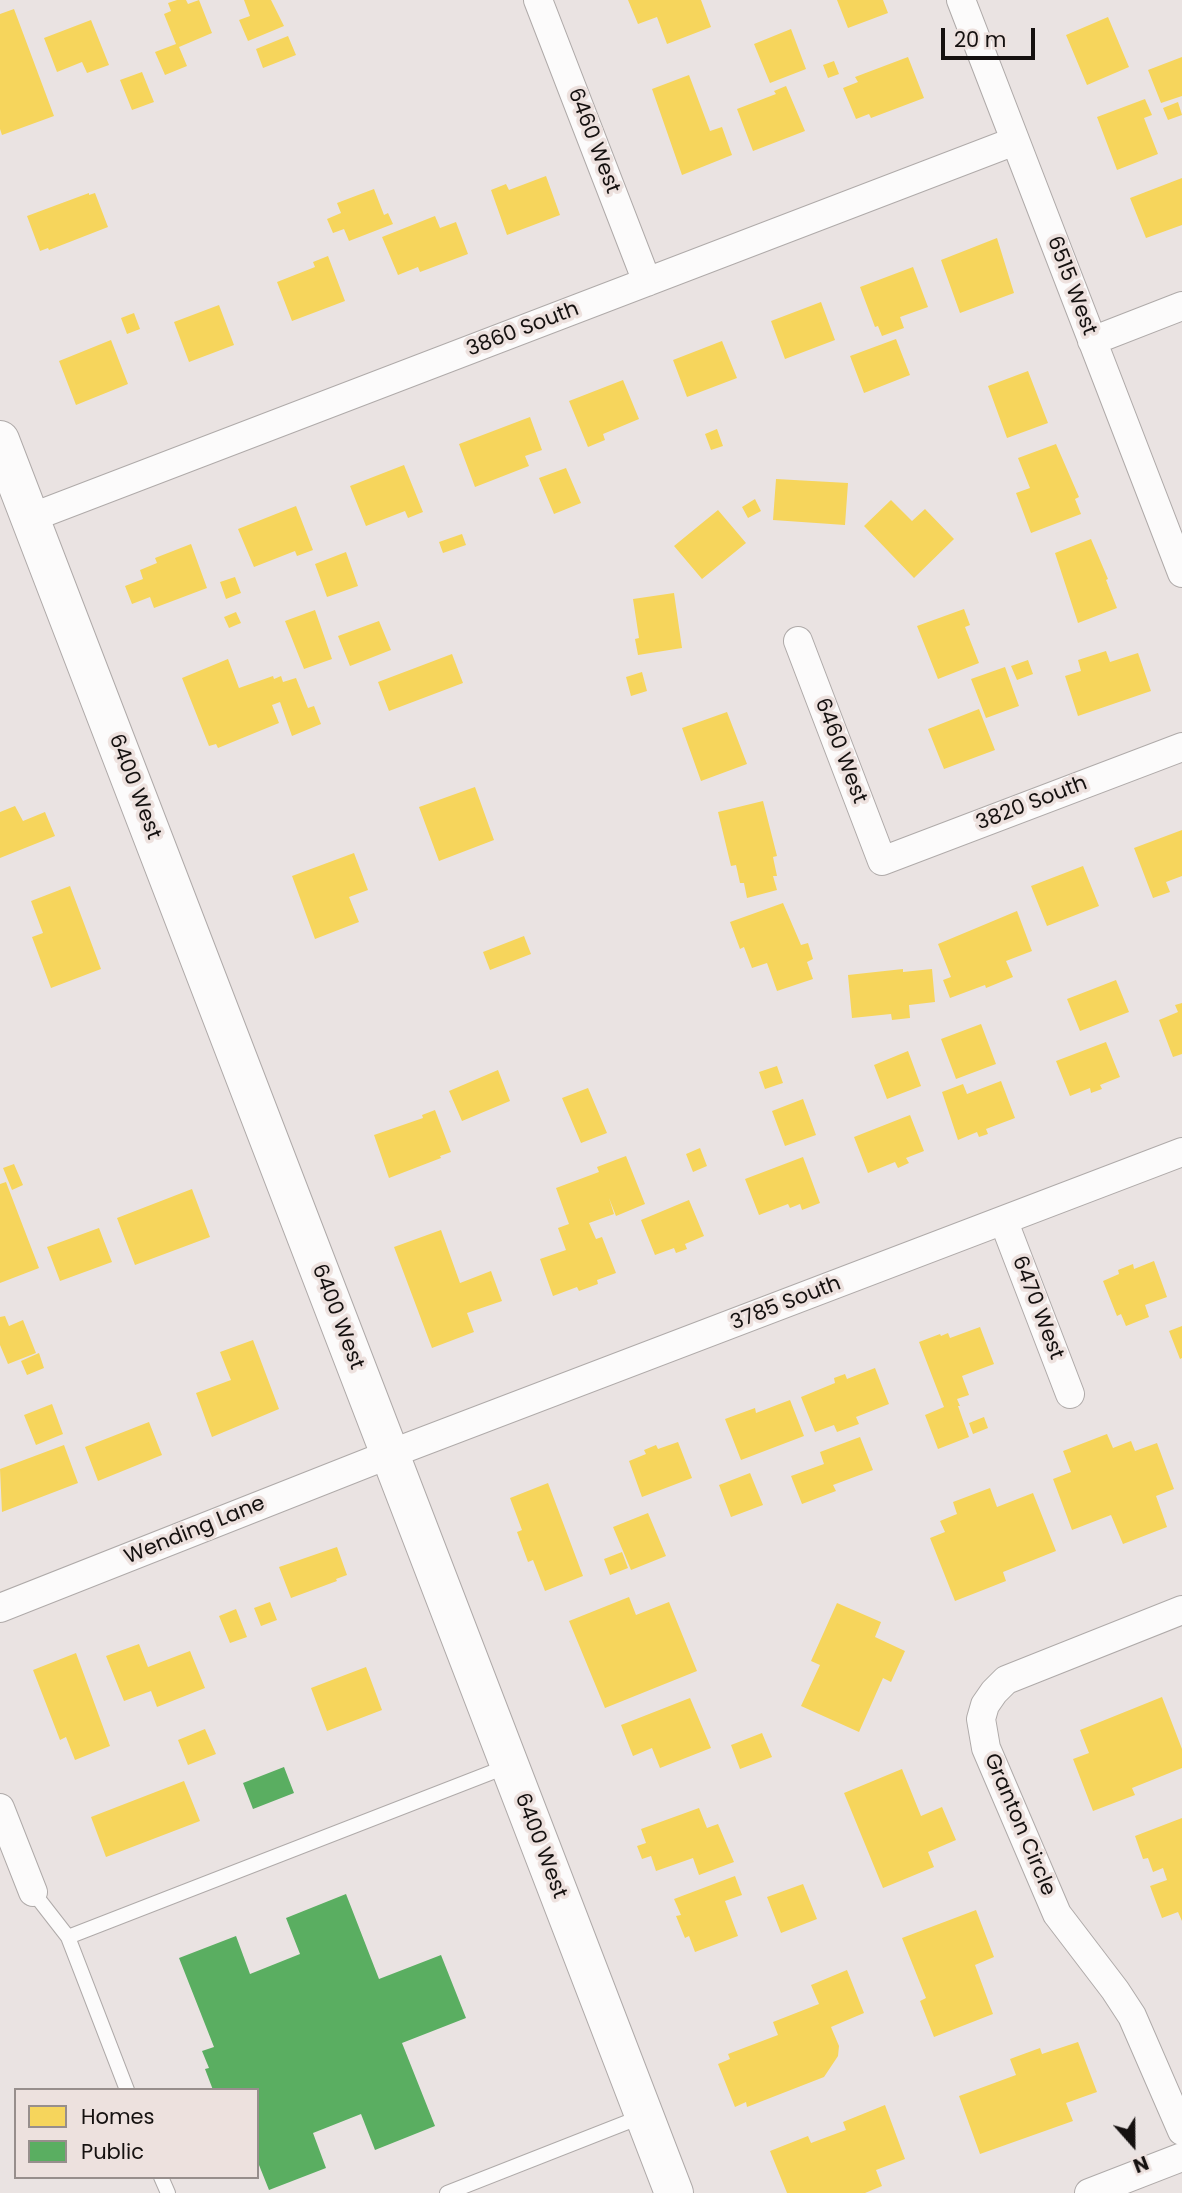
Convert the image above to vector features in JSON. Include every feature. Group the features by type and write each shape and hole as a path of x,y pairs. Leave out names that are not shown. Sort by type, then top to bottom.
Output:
{"street":[{"name":"6460 West","path":"538,0 647,282"},
{"name":"6515 West","path":"961,0 1182,573"},
{"name":"3860 South","path":"30,518 1015,141"},
{"path":"1092,341 1182,306"},
{"name":"6400 West","path":"0,440 674,2193"},
{"name":"6460 West","path":"798,641 882,861"},
{"name":"3820 South","path":"882,861 1182,747"},
{"name":"3785 South","path":"390,1454 1182,1152"},
{"name":"6470 West","path":"1004,1222 1070,1394"},
{"name":"Wending Lane","path":"0,1608 390,1454"},
{"name":"Granton Circle","path":"1182,1610 1006,1680 985,1705 981,1719 986,1748 1051,1901 1072,1936 1132,2016 1182,2131"},
{"path":"0,1808 33,1892"},
{"path":"1089,2193 1182,2157"}],"lane":[{"path":"68,1937 510,1765"},
{"path":"33,1892 68,1937 126,2088"},
{"path":"447,2193 644,2116"}],"building: Homes":[{"path":"186,0 188,4 199,0 212,33 179,47 187,66 165,75 155,52 176,44 164,14 171,11 168,3"},
{"path":"244,0 271,0 284,26 248,41 239,20 250,16"},
{"path":"628,0 701,0 711,27 667,44 657,17 638,24"},
{"path":"837,0 883,0 888,13 848,28"},
{"path":"14,9 54,116 2,135 0,14"},
{"path":"1108,17 1129,67 1087,85 1066,35"},
{"path":"91,20 109,65 87,73 82,62 57,72 44,38"},
{"path":"791,29 806,69 770,83 754,44"},
{"path":"288,36 296,55 263,68 256,49"},
{"path":"908,57 924,98 871,118 869,114 856,119 843,88 858,82 855,77"},
{"path":"1182,57 1182,96 1161,103 1148,70"},
{"path":"834,61 839,74 828,78 823,65"},
{"path":"142,72 154,102 132,110 120,80"},
{"path":"689,75 710,131 722,127 732,155 682,175 652,89"},
{"path":"786,86 805,131 753,151 737,109 776,94 774,91"},
{"path":"1145,99 1152,115 1144,118 1158,154 1117,170 1097,117"},
{"path":"1178,102 1182,115 1168,120 1163,108"},
{"path":"546,176 560,215 507,235 491,190 506,184 509,190"},
{"path":"1182,178 1182,225 1146,238 1130,198"},
{"path":"374,189 384,215 388,213 393,224 349,241 344,229 333,233 327,219 341,213 337,203"},
{"path":"95,193 108,227 40,251 27,216"},
{"path":"435,216 440,228 456,222 468,254 420,272 418,267 398,275 382,237"},
{"path":"997,238 1014,293 960,313 941,260"},
{"path":"328,256 345,301 292,321 277,282 315,267 313,262"},
{"path":"913,267 928,307 900,317 904,328 882,336 878,326 875,327 860,287"},
{"path":"821,302 835,340 785,359 771,321"},
{"path":"219,305 234,345 189,362 174,322"},
{"path":"134,313 140,329 127,334 121,318"},
{"path":"896,339 910,375 864,393 850,356"},
{"path":"111,340 128,384 76,405 59,361"},
{"path":"722,341 737,378 687,397 673,360"},
{"path":"1028,371 1048,423 1007,438 988,386"},
{"path":"623,380 639,419 603,434 605,440 588,447 569,401"},
{"path":"530,417 542,450 525,456 529,466 475,487 459,444"},
{"path":"717,429 723,446 711,450 705,434"},
{"path":"1056,444 1079,497 1075,499 1081,514 1031,533 1016,493 1030,488 1018,458"},
{"path":"404,465 423,512 408,518 405,511 366,526 350,486"},
{"path":"566,468 581,503 554,514 539,478"},
{"path":"776,479 848,483 845,525 773,520"},
{"path":"755,499 761,511 748,518 742,507"},
{"path":"891,500 912,521 925,509 954,539 914,578 864,526"},
{"path":"296,506 313,550 297,556 295,551 254,567 238,529"},
{"path":"718,510 746,543 702,579 674,546"},
{"path":"462,534 466,545 443,553 439,542"},
{"path":"1091,539 1117,608 1078,623 1055,553"},
{"path":"191,544 207,588 154,608 150,597 132,604 125,586 143,579 140,570 157,563 155,558"},
{"path":"346,552 358,586 327,597 315,564"},
{"path":"235,577 241,593 226,599 220,582"},
{"path":"674,593 682,648 638,655 635,639 639,638 633,599"},
{"path":"964,609 970,625 965,627 979,663 938,679 917,626"},
{"path":"315,610 332,659 304,669 285,621"},
{"path":"236,612 241,623 229,628 224,617"},
{"path":"379,621 391,650 350,666 338,636"},
{"path":"1106,651 1110,662 1138,653 1151,691 1078,716 1065,676 1081,671 1078,660"},
{"path":"452,654 463,683 389,711 378,682"},
{"path":"228,659 239,688 273,676 274,679 281,676 283,682 296,678 308,708 314,706 321,724 292,736 280,702 272,705 279,723 218,748 216,744 209,746 182,678"},
{"path":"1028,660 1033,674 1017,680 1011,666"},
{"path":"1005,667 1019,706 986,718 971,679"},
{"path":"642,672 647,691 631,696 626,677"},
{"path":"979,709 995,750 944,769 928,729"},
{"path":"727,712 747,764 701,781 682,728"},
{"path":"475,787 494,840 439,861 419,807"},
{"path":"763,801 777,856 773,857 777,876 773,876 777,890 747,898 736,865 731,866 718,812"},
{"path":"15,806 23,821 45,812 55,836 0,858 0,812"},
{"path":"1182,830 1182,876 1166,882 1170,892 1153,898 1134,848"},
{"path":"354,853 368,890 349,897 359,922 315,939 292,876"},
{"path":"1083,866 1099,906 1047,926 1031,886"},
{"path":"70,886 101,969 51,988 32,937 43,933 31,901"},
{"path":"783,903 801,945 808,943 813,959 807,962 813,979 777,991 767,963 752,968 744,947 740,949 730,922"},
{"path":"1017,911 1032,951 1006,961 1013,977 950,998 943,980 951,977 938,944"},
{"path":"524,936 531,954 490,970 483,952"},
{"path":"903,969 903,972 932,969 935,1002 909,1005 910,1018 892,1020 891,1014 852,1018 848,975"},
{"path":"1116,980 1129,1012 1080,1031 1067,999"},
{"path":"1182,1003 1182,1054 1173,1057 1159,1020 1178,1012 1175,1005"},
{"path":"981,1024 996,1064 956,1079 941,1039"},
{"path":"1106,1042 1120,1077 1100,1085 1102,1089 1091,1093 1090,1088 1070,1096 1056,1061"},
{"path":"908,1051 921,1086 887,1099 874,1065"},
{"path":"777,1066 783,1083 765,1089 759,1072"},
{"path":"498,1070 510,1101 462,1121 449,1091"},
{"path":"1001,1081 1015,1118 986,1129 988,1134 979,1137 977,1132 958,1140 942,1092 963,1084 967,1094"},
{"path":"588,1088 607,1133 581,1143 562,1098"},
{"path":"803,1099 816,1135 785,1146 772,1111"},
{"path":"435,1110 451,1152 389,1178 374,1135 423,1118 422,1115"},
{"path":"910,1115 924,1151 906,1158 909,1163 898,1168 895,1162 868,1173 854,1137"},
{"path":"700,1148 707,1166 693,1172 686,1154"},
{"path":"626,1156 645,1204 616,1216 609,1198 614,1214 589,1223 596,1239 602,1237 616,1273 579,1291 577,1287 553,1296 540,1259 566,1250 558,1228 569,1224 556,1188 599,1172 597,1167"},
{"path":"803,1157 820,1203 802,1210 800,1204 790,1208 788,1204 759,1215 745,1179"},
{"path":"14,1164 23,1185 12,1190 3,1168"},
{"path":"6,1182 39,1268 0,1283 0,1184"},
{"path":"192,1189 210,1237 135,1265 117,1218"},
{"path":"689,1200 704,1236 685,1244 687,1249 676,1253 674,1248 655,1255 641,1220"},
{"path":"99,1228 112,1262 60,1281 47,1247"},
{"path":"441,1230 460,1283 491,1271 502,1301 467,1313 474,1332 432,1348 394,1247"},
{"path":"1154,1261 1167,1297 1145,1305 1149,1317 1126,1326 1121,1314 1117,1316 1103,1281 1119,1274 1118,1270 1133,1264 1134,1269"},
{"path":"5,1316 9,1326 23,1320 36,1353 8,1364 0,1345 0,1317"},
{"path":"1182,1326 1182,1358 1180,1359 1169,1331"},
{"path":"980,1327 994,1364 962,1376 969,1395 957,1399 969,1437 938,1449 925,1415 944,1407 919,1342 940,1334 941,1336 948,1333 950,1338"},
{"path":"253,1340 279,1409 212,1437 196,1393 231,1380 220,1352"},
{"path":"39,1353 44,1368 27,1375 21,1361"},
{"path":"875,1368 889,1404 856,1417 859,1424 837,1432 834,1425 815,1432 801,1397 835,1383 834,1378 845,1374 847,1379"},
{"path":"790,1400 804,1436 741,1460 725,1419 755,1408 756,1413"},
{"path":"52,1404 63,1434 36,1445 24,1415"},
{"path":"984,1417 988,1428 973,1434 969,1423"},
{"path":"149,1422 162,1455 98,1481 85,1447"},
{"path":"1107,1434 1113,1448 1131,1441 1135,1451 1157,1443 1174,1489 1156,1496 1167,1527 1123,1544 1111,1515 1072,1530 1053,1479 1071,1472 1063,1451"},
{"path":"860,1437 873,1470 833,1485 836,1491 802,1504 791,1476 824,1464 820,1452"},
{"path":"678,1442 692,1478 642,1497 629,1461 646,1454 644,1450 656,1445 658,1449"},
{"path":"64,1445 78,1483 2,1512 0,1469"},
{"path":"750,1473 763,1505 731,1517 719,1485"},
{"path":"548,1483 583,1576 545,1591 533,1560 528,1562 517,1532 522,1530 510,1498"},
{"path":"990,1488 997,1507 1033,1493 1056,1551 1003,1572 1006,1581 955,1601 930,1538 945,1532 940,1521 957,1514 953,1502"},
{"path":"648,1513 666,1556 631,1570 613,1527"},
{"path":"337,1547 347,1575 291,1598 279,1567"},
{"path":"622,1552 628,1568 610,1575 604,1559"},
{"path":"629,1597 636,1615 669,1602 697,1671 605,1708 569,1621"},
{"path":"270,1602 277,1620 261,1626 254,1608"},
{"path":"837,1603 881,1622 875,1637 905,1651 891,1682 883,1678 859,1732 801,1706 820,1665 811,1661"},
{"path":"236,1609 247,1637 230,1643 219,1616"},
{"path":"139,1644 148,1667 190,1651 205,1688 157,1707 151,1691 124,1701 106,1656"},
{"path":"76,1653 110,1746 75,1760 66,1737 60,1740 33,1670"},
{"path":"366,1667 382,1710 327,1731 311,1688"},
{"path":"1162,1697 1182,1749 1182,1768 1132,1788 1135,1795 1093,1811 1073,1759 1089,1753 1080,1730"},
{"path":"690,1698 711,1748 660,1768 652,1748 633,1756 621,1725"},
{"path":"205,1729 216,1754 188,1765 178,1740"},
{"path":"762,1733 772,1757 740,1769 731,1745"},
{"path":"902,1769 921,1816 942,1807 956,1840 928,1852 934,1867 883,1888 844,1793"},
{"path":"184,1781 200,1821 106,1857 91,1817"},
{"path":"699,1808 707,1828 718,1824 734,1862 699,1875 693,1858 656,1871 651,1856 642,1859 637,1846 646,1843 641,1829"},
{"path":"1182,1818 1182,1921 1178,1912 1162,1918 1150,1886 1167,1880 1163,1868 1153,1872 1148,1858 1143,1859 1135,1836"},
{"path":"735,1876 742,1895 725,1901 738,1936 695,1952 689,1936 685,1938 676,1916 681,1915 674,1899"},
{"path":"803,1884 817,1919 781,1933 767,1897"},
{"path":"976,1910 994,1957 975,1965 993,2014 934,2037 920,2001 926,1998 902,1938"},
{"path":"847,1970 864,2013 831,2027 839,2046 838,2056 824,2077 747,2107 746,2102 735,2107 718,2064 730,2059 728,2054 778,2035 773,2022 819,2004 811,1985"},
{"path":"1078,2042 1097,2092 1066,2103 1073,2121 980,2154 959,2096 1016,2075 1010,2059 1040,2048 1042,2054"},
{"path":"885,2105 905,2159 876,2170 882,2186 865,2193 787,2193 770,2151 808,2136 811,2143 846,2130 843,2122"}],"building: Public":[{"path":"284,1767 294,1793 253,1809 243,1783"},
{"path":"346,1894 379,1979 441,1955 466,2018 402,2043 435,2126 375,2150 361,2114 313,2133 326,2168 269,2190 259,2165 259,2088 212,2088 205,2069 209,2068 202,2051 214,2047 179,1958 236,1936 250,1974 300,1954 286,1918"}]}
